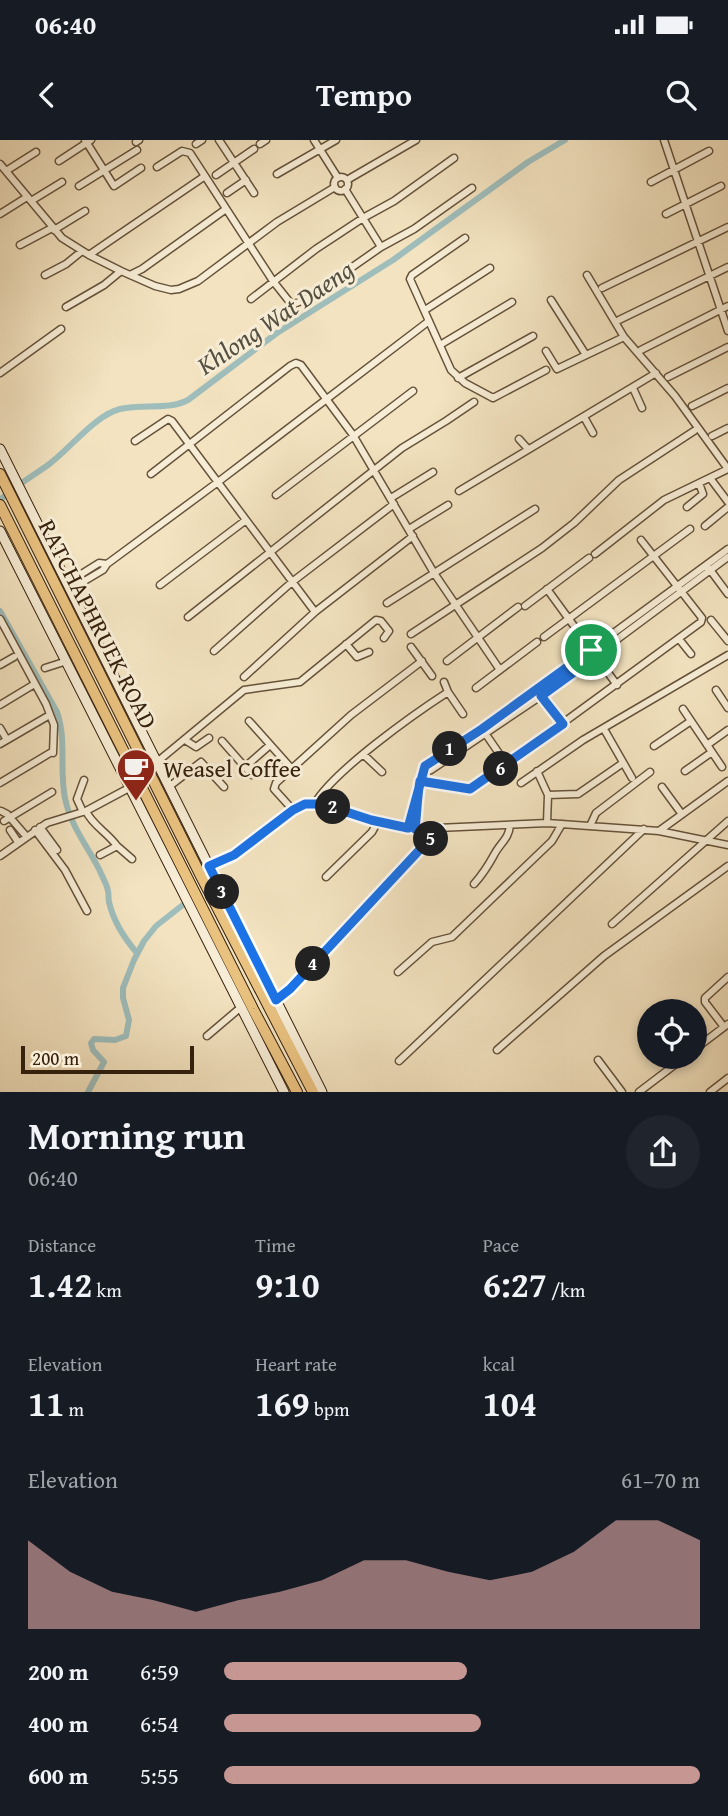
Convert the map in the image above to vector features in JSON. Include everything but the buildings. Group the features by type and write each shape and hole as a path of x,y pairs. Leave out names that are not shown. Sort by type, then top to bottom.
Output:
{"main road":[{"name":"RATCHAPHRUEK ROAD","path":"0,449 290,1030"},
{"name":"RATCHAPHRUEK ROAD","path":"0,474 202,878 313,1091"},
{"name":"RATCHAPHRUEK ROAD","path":"0,505 296,1091"},
{"name":"RATCHAPHRUEK ROAD","path":"0,531 268,1060"},
{"path":"65,603 99,646"},
{"path":"50,606 69,666"},
{"path":"290,1030 299,1065"},
{"path":"290,1030 322,1091"},
{"path":"268,1060 296,1091"},
{"path":"268,1060 284,1091"}],"street":[{"path":"219,140 254,193"},
{"path":"314,140 338,178"},
{"path":"277,174 336,140"},
{"path":"347,180 416,140"},
{"path":"664,140 710,276 724,308 728,331"},
{"path":"59,161 87,141 112,184 116,186 141,169"},
{"path":"79,186 105,170 137,144"},
{"path":"216,174 254,149"},
{"path":"157,167 185,150 190,153 273,281 290,304 295,305 381,247 415,229 472,188"},
{"path":"650,182 709,151"},
{"path":"6,171 36,152"},
{"path":"250,299 363,218 394,201 454,158"},
{"path":"0,164 53,229 89,256 164,289 179,289 198,281 277,222 335,187 338,178"},
{"path":"89,256 205,176"},
{"path":"338,178 347,180"},
{"path":"226,193 246,180"},
{"path":"335,187 340,191 345,189 347,180"},
{"path":"0,214 62,182"},
{"path":"666,214 721,186"},
{"path":"345,189 381,247"},
{"path":"130,275 226,209"},
{"path":"20,245 85,211"},
{"path":"602,288 728,227"},
{"path":"465,239 411,277 410,282 451,370 458,378 493,398 545,370"},
{"path":"45,275 66,264 82,251"},
{"path":"619,320 728,267"},
{"path":"425,310 490,268"},
{"path":"65,307 104,285 121,271"},
{"path":"447,661 664,500 728,469 675,396 624,337 587,275"},
{"path":"551,300 586,355"},
{"path":"440,345 512,302"},
{"path":"642,350 724,308"},
{"path":"69,586 99,563 107,564 429,321"},
{"path":"0,373 61,329"},
{"path":"458,378 533,336"},
{"path":"546,351 557,369 624,337"},
{"path":"668,377 728,347"},
{"path":"151,474 293,364 301,365 354,435 434,573 500,670"},
{"path":"459,491 656,373"},
{"path":"633,388 642,408"},
{"path":"692,406 728,388"},
{"path":"276,495 414,391"},
{"path":"188,617 374,469 413,440 474,402"},
{"path":"584,417 593,433"},
{"path":"135,441 168,419 172,421 315,612"},
{"path":"712,436 728,428"},
{"path":"411,634 542,548 574,523 619,480 694,430"},
{"path":"519,439 528,449"},
{"path":"214,651 292,582 433,472"},
{"path":"705,526 728,505 710,478"},
{"path":"687,507 703,494 699,483"},
{"path":"409,529 448,505"},
{"path":"387,603 535,509"},
{"path":"160,585 246,520"},
{"path":"544,637 690,529"},
{"path":"244,677 315,612 413,536"},
{"path":"420,781 470,789 700,624 702,620 641,540"},
{"path":"708,568 728,549"},
{"path":"484,732 708,568 728,557"},
{"path":"708,568 728,594"},
{"path":"547,589 617,685"},
{"path":"0,619 54,724 52,753 0,783"},
{"path":"157,762 244,691 300,682 376,620 381,621 389,631 384,638"},
{"path":"711,620 728,641"},
{"path":"679,639 691,654"},
{"path":"476,688 537,642"},
{"path":"346,644 357,657 369,652"},
{"path":"411,646 432,676"},
{"path":"411,829 417,816 415,807 422,772 429,763 541,696 593,653"},
{"path":"521,783 604,729 728,655"},
{"path":"0,665 14,657"},
{"path":"293,810 274,786 351,715 422,661"},
{"path":"45,668 69,666"},
{"path":"444,682 463,714"},
{"path":"0,705 33,685"},
{"path":"716,690 728,708"},
{"path":"315,803 324,790 363,755 448,692"},
{"path":"541,696 563,724"},
{"path":"683,709 722,767"},
{"path":"0,744 48,716"},
{"path":"249,721 291,768"},
{"path":"654,746 691,721"},
{"path":"0,728 7,740"},
{"path":"604,729 632,778"},
{"path":"707,745 728,730"},
{"path":"484,732 507,765"},
{"path":"185,740 196,747 209,738"},
{"path":"222,741 252,775"},
{"path":"245,767 270,745"},
{"path":"685,771 712,752"},
{"path":"363,755 382,772"},
{"path":"170,786 201,762 224,787"},
{"path":"548,795 578,793 623,763"},
{"path":"537,771 548,795 547,823"},
{"path":"590,826 596,813 650,772"},
{"path":"85,780 77,799 82,812 132,859"},
{"path":"659,831 728,781"},
{"path":"662,787 681,813"},
{"path":"0,856 37,829 82,812 129,788"},
{"path":"8,823 52,792"},
{"path":"209,866 241,851 293,810 315,803 411,829 547,823 644,829 728,845"},
{"path":"1,811 18,842"},
{"path":"326,877 372,832 378,821"},
{"path":"612,924 728,821"},
{"path":"8,823 26,836"},
{"path":"398,972 432,942 452,937 552,841 562,824"},
{"path":"474,884 488,869 495,852 507,838 510,825"},
{"path":"37,829 57,850"},
{"path":"37,829 65,870 87,911"},
{"path":"276,1000 290,989 439,829"},
{"path":"399,1060 644,829"},
{"path":"100,855 117,846"},
{"path":"498,1051 604,956 728,866"},
{"path":"707,1040 726,1026 705,998 728,977"},
{"path":"207,1037 240,1008"},
{"path":"598,1060 622,1091"},
{"path":"639,1091 666,1069"},
{"path":"712,1091 728,1079"}],"waterway":[{"name":"Khlong Wat Daeng","path":"0,500 56,459 101,418 129,407 172,405 188,400 277,333 393,260 528,162 565,140"},
{"path":"0,611 57,712 62,734 63,787 67,808 106,883 116,922 137,953"},
{"path":"88,1092 104,1062 93,1050 91,1043 94,1039 115,1040 126,1036 129,1020 123,988 134,960 156,926 184,904"}],"place":[{"name":"Weasel Coffee","path":"136,802"}],"route":[{"path":"591,650 596,656 541,696 563,724 474,788 467,790 420,781 415,807 415,829 439,829 290,989 276,1000 209,866 234,855 293,810 305,804 322,804 371,820 408,828 422,772 425,766 482,729 591,650"}]}
